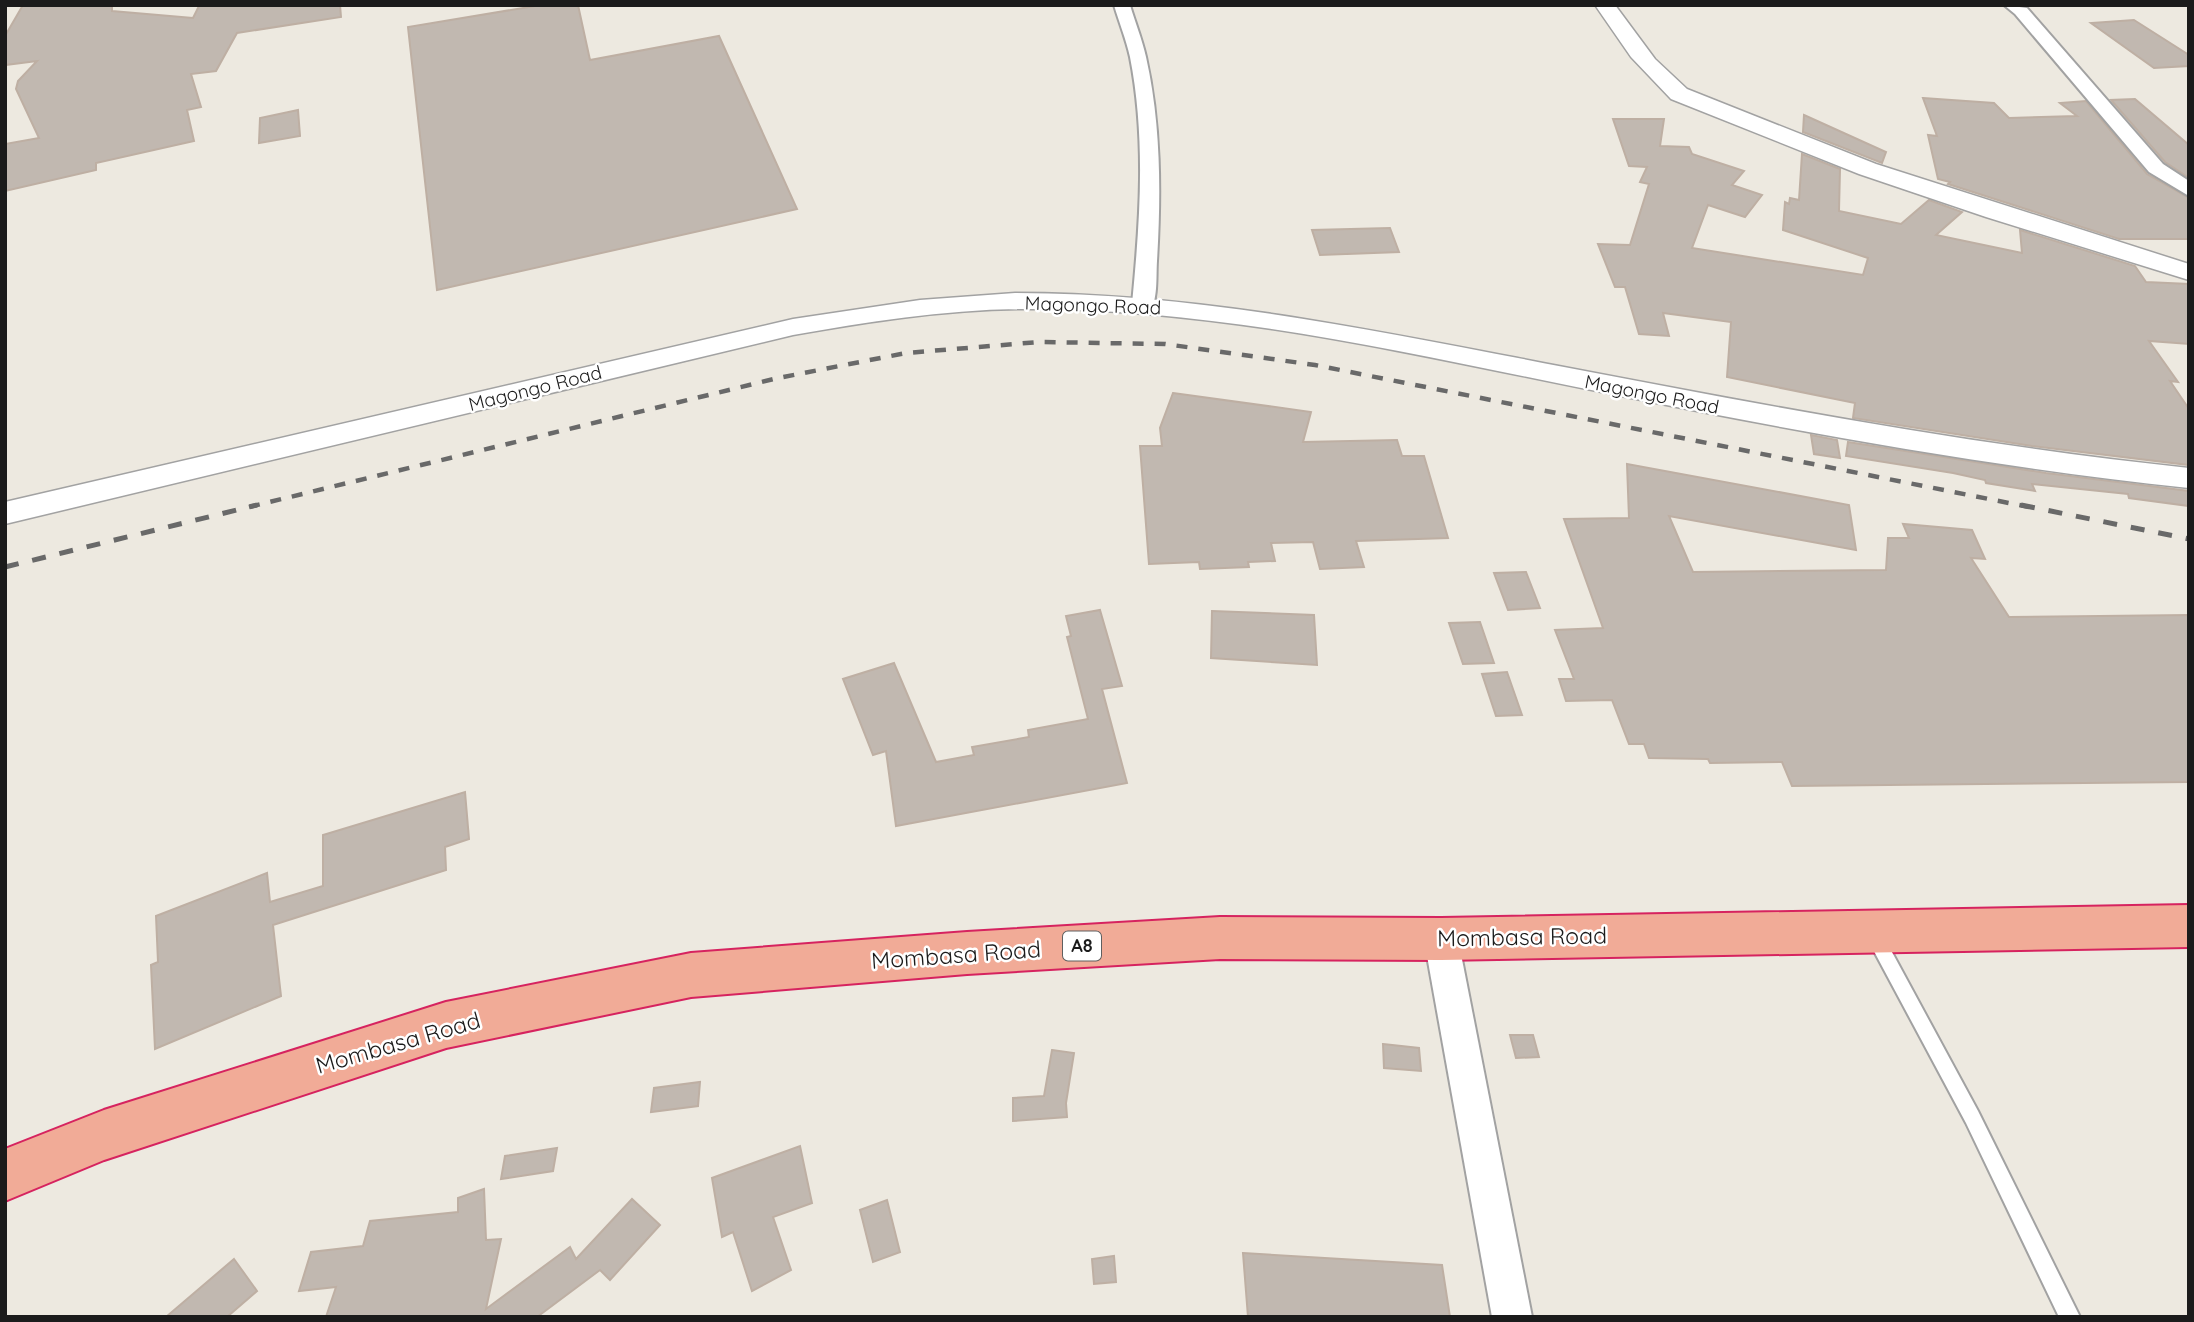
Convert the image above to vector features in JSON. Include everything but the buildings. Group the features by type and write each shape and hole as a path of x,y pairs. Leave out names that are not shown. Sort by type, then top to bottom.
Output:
{"highway":[{"name":"Mombasa Road","path":"5,1175 104,1135 446,1025 691,975 967,953 1220,938 1441,939 2189,926"}],"street":[{"path":"1122,5 1138,56 1148,147 1149,226 1143,304"},
{"path":"1605,5 1639,56 1659,78 1679,94 1849,163 1962,203 2189,272"},
{"path":"2012,5 2021,11 2156,168 2189,190"},
{"name":"Magongo Road","path":"5,513 793,327 925,307 1043,301 1143,304 1349,332 1733,410 2026,460 2189,478"},
{"path":"1441,939 1512,1317"}],"lane":[{"path":"1872,931 1972,1116 2070,1317"}],"railway":[{"path":"249,507 778,378 906,353 1039,342 1165,344 1315,365 2029,507"},
{"path":"5,567 257,505"},
{"path":"2021,505 2189,539"}]}
